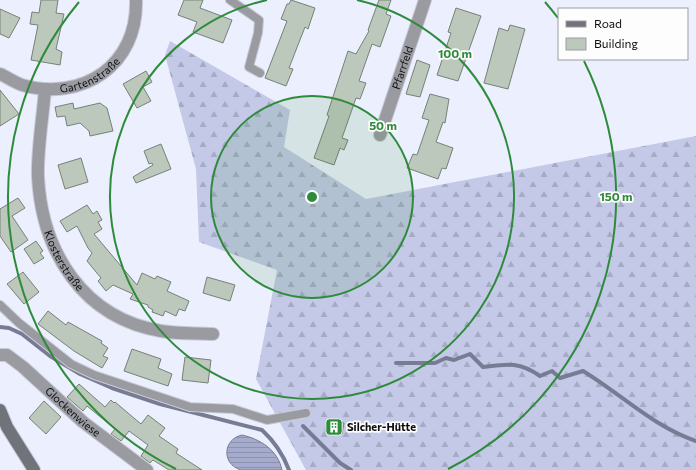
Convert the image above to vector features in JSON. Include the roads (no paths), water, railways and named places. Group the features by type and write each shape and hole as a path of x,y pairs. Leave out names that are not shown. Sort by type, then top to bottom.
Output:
{"street":[{"name":"Gartenstraße","path":"0,74 21,84 44,89 76,86 90,82 115,63 134,30 136,0"},
{"name":"Pfarrfeld","path":"380,135 425,0"},
{"name":"Klosterstraße","path":"44,89 38,176 44,218 57,256 84,293 122,320 162,332 213,334"},
{"name":"Glockenwiese","path":"0,356 7,355 23,367 84,422 147,470"},
{"path":"0,410 8,427 34,470"}],"lane":[{"path":"230,0 259,20 261,23 249,67 260,73"},
{"path":"0,305 19,323 71,364 94,375 190,407 233,409 267,420 306,413"}],"waterway":[{"path":"0,327 9,328 22,334 50,356 80,374 112,388 160,404 262,430 278,448 289,470"},
{"path":"396,363 435,363 446,358 454,360 470,354 483,367 506,365 519,366 540,376 552,371 560,378 583,371 652,419 681,435 696,441"},
{"path":"303,426 340,463 351,470"}],"place":[{"name":"Silcher-Hütte","path":"334,427"}]}
